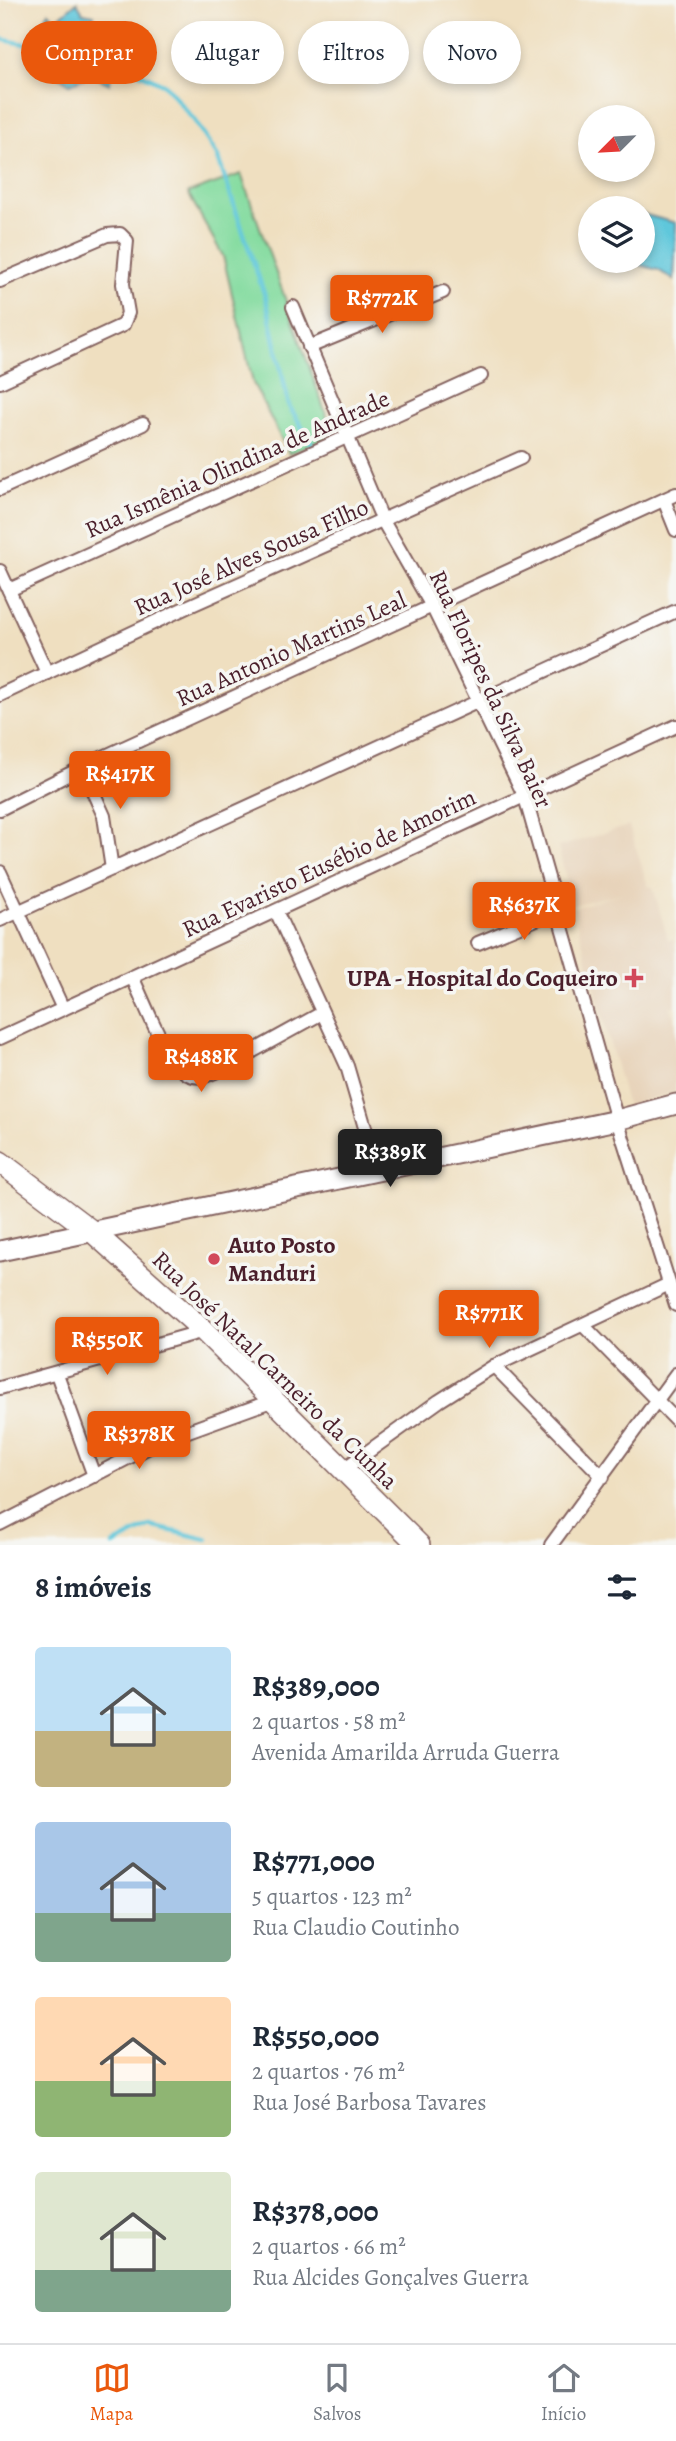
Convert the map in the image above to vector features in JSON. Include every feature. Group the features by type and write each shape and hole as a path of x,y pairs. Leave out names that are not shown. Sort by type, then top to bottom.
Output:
{"main road":[{"path":"0,1251 378,1172 617,1120 676,1104"},
{"name":"Rua José Natal Carneiro da Cunha","path":"0,1162 94,1233 204,1331 410,1542"}],"street":[{"path":"0,281 107,235 125,237 128,248 123,284 127,320 116,330 0,382"},
{"path":"309,347 443,292"},
{"name":"Rua Floripes da Silva Baier","path":"293,307 383,521 433,608 525,797 617,1120 676,1305"},
{"name":"Rua Ismênia Olindina de Andrade","path":"9,590 481,376"},
{"path":"0,489 142,424"},
{"name":"Rua José Alves Sousa Filho","path":"0,695 199,601 521,458"},
{"name":"Rua Antonio Martins Leal","path":"0,809 82,767 433,608 676,494"},
{"path":"664,500 676,530"},
{"path":"0,571 47,673"},
{"path":"0,920 676,611"},
{"name":"Rua Evaristo Eusébio de Amorim","path":"0,1038 676,726"},
{"path":"82,767 104,816 112,869"},
{"path":"0,872 63,1009"},
{"path":"276,911 356,1091 378,1172"},
{"path":"478,943 556,911"},
{"path":"132,977 174,1061 192,1076 203,1077 217,1071 323,1013"},
{"path":"341,1471 439,1401 494,1366 669,1284"},
{"path":"583,1325 676,1420"},
{"path":"0,1388 58,1374 204,1331"},
{"path":"494,1366 603,1477"},
{"path":"58,1374 93,1476"},
{"path":"551,1545 676,1374"},
{"path":"0,1524 181,1432 271,1401"}],"shaded area":[{"name":"UPA - Hospital do Coqueiro","path":"629,826 648,886 653,887 668,940 673,939 676,951 676,1005 671,1007 676,1025 676,1092 627,1106 573,908 623,893 573,905 558,847"}],"green space":[{"path":"241,174 333,434 289,454 253,383 223,256 188,193"}],"water":[{"path":"77,2 83,13 94,15 93,21 43,21 49,12 56,20"},
{"path":"655,217 676,223 674,280 655,269"}],"waterway":[{"path":"0,39 21,43"},
{"path":"157,81 165,85 194,120 217,155 266,299 289,406 312,444"},
{"path":"113,1545 150,1526 207,1539"}],"place":[{"name":"UPA - Hospital do Coqueiro","path":"634,978"},
{"name":"Auto Posto Manduri","path":"214,1259"}]}
